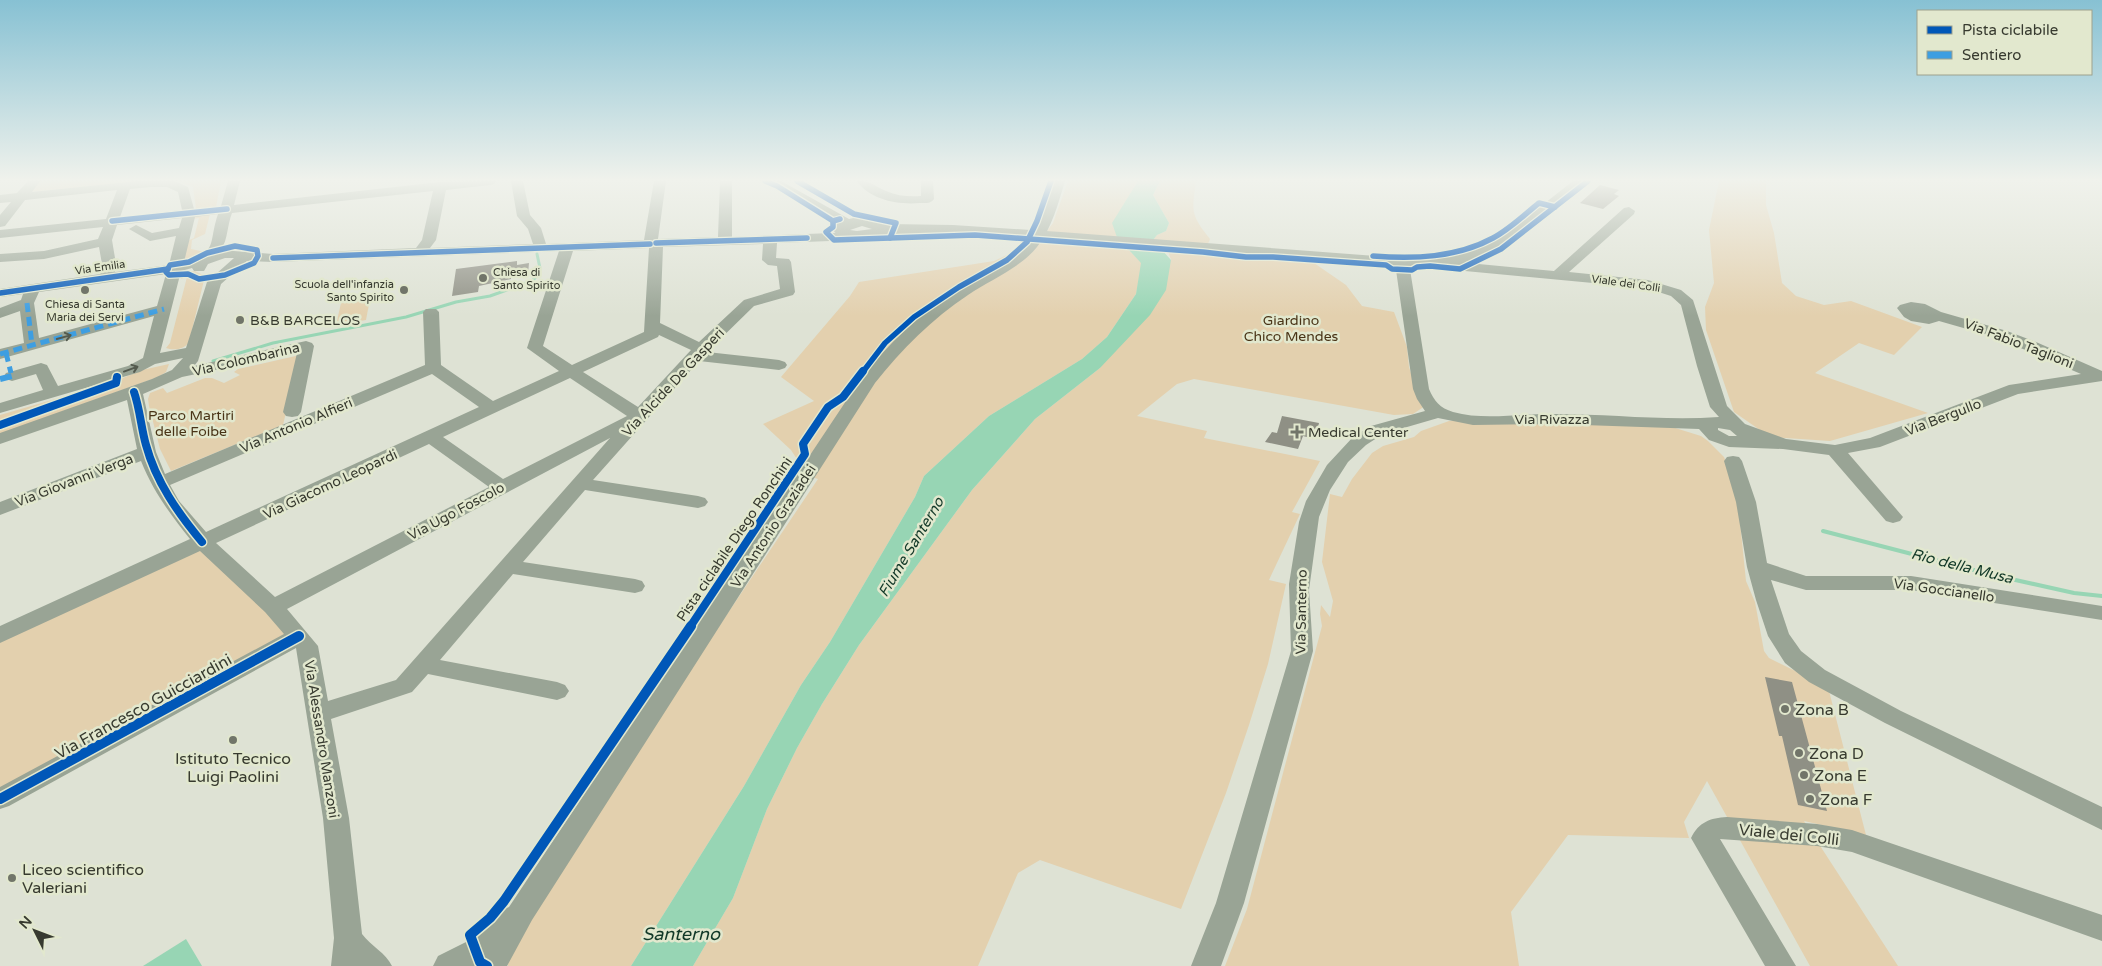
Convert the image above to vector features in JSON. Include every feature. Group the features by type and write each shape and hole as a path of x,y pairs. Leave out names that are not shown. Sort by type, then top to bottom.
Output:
{"main road":[{"path":"853,226 913,234 973,232"},
{"path":"854,226 857,228 990,232 1402,263 1452,261 1478,254 1498,245 1523,226"},
{"path":"913,234 933,233 938,229"}],"street":[{"path":"0,234 74,226"},
{"path":"107,277 109,264 105,241 110,226"},
{"path":"0,258 44,255 105,241 145,226"},
{"path":"150,360 185,226"},
{"path":"0,439 134,392 178,373 190,361 193,351 205,268 220,241 221,226"},
{"path":"420,252 429,240 432,226"},
{"path":"532,226 540,248"},
{"path":"655,226 653,244 654,326 699,352 779,365"},
{"path":"725,226 725,241"},
{"name":"Via Antonio Graziadei","path":"492,966 522,911 883,360 929,316 964,291 1014,260 1033,243 1042,226"},
{"path":"1558,275 1612,226"},
{"name":"Via Emilia","path":"0,293 107,277 205,268 236,260 770,240 807,238 857,228"},
{"path":"136,229 150,237 185,231"},
{"name":"Via Alcide De Gasperi","path":"316,712 330,710 404,686 640,416 699,352 749,303 788,292 784,262 769,260 770,240"},
{"path":"205,268 236,260 220,241"},
{"path":"568,247 535,348 640,416"},
{"name":"Viale dei Colli","path":"1452,261 1465,267 1648,284 1676,293 1688,303 1705,366 1720,441 1737,440 1757,567 1779,636 1793,657 1817,676 2102,819"},
{"path":"1402,263 1420,389 1424,400 1437,412"},
{"path":"32,345 27,302 33,288"},
{"path":"0,313 27,302"},
{"path":"53,393 41,368 6,378 3,353 164,310"},
{"path":"431,312 434,367 492,408"},
{"name":"Via Fabio Taglioni","path":"1936,315 2008,336 2101,376"},
{"name":"Via Giacomo Leopardi","path":"0,635 641,340 652,334 654,326"},
{"name":"Via Colombarina","path":"178,373 195,372 306,346 292,412"},
{"path":"0,408 134,369 150,360 193,351"},
{"name":"Via Antonio Alfieri","path":"159,483 434,367"},
{"name":"Via Bergullo","path":"1737,440 1835,450 1874,443 2015,389 2101,376"},
{"name":"Via Alessandro Manzoni","path":"134,392 147,452 159,483 172,504 202,542 273,607 307,646 316,712 336,818 348,938 346,966"},
{"name":"Via Rivazza","path":"1437,412 1466,419 1592,419 1716,425 1737,440"},
{"name":"Via Santerno","path":"1206,966 1230,903 1302,652 1299,593 1301,568 1311,512 1338,463 1356,444 1386,426 1424,419 1437,412"},
{"name":"Via Ugo Foscolo","path":"273,607 640,416"},
{"path":"431,437 502,487"},
{"path":"1835,450 1893,517"},
{"name":"Via Giovanni Verga","path":"0,509 147,452"},
{"path":"580,484 698,502"},
{"path":"508,567 635,586"},
{"name":"Via Goccianello","path":"1757,567 1806,583 1911,583 2102,613"},
{"name":"Via Francesco Guicciardini","path":"0,799 299,636"},
{"path":"423,665 557,691"},
{"name":"Viale dei Colli","path":"1781,966 1704,838 1714,829 1727,828 1817,835 1852,841 2102,928"},
{"name":"Via Antonio Graziadei","path":"448,966 476,951 522,911"},
{"path":"348,938 356,950 377,966"}],"green space":[{"path":"197,226 207,226 205,234 192,240 191,249 205,252 205,254 193,260 183,262 187,241 194,238"},
{"path":"1051,226 1122,226 1119,243 1142,263 1136,294 1107,337 1082,359 989,416 924,476 915,497 830,642 801,685 744,786 631,966 508,966 506,959 525,915 818,479 808,476 791,450 763,424 814,401 781,377 850,296 859,282 994,261 1041,239"},
{"path":"1168,226 1201,226 1210,239 1207,246 1153,240 1157,235 1166,231"},
{"path":"1710,226 1772,226 1782,283 1796,296 1824,305 1851,301 1922,327 1894,355 1859,343 1815,373 1928,413 1830,441 1770,437 1734,412 1706,330 1705,307 1714,283"},
{"name":"Giardino Chico Mendes","path":"1168,251 1314,263 1346,285 1362,306 1394,312 1407,347 1409,367 1418,395 1425,406 1413,414 1394,415 1194,379 1177,384 1137,416 1207,431 1204,438 1320,461 1292,512 1300,514 1269,580 1286,584 1268,664 1226,793 1181,909 1040,860 1018,873 978,966 693,966 733,898 767,809 797,748 859,645 972,490 1035,419 1100,368 1171,260"},
{"path":"188,271 195,271 205,276 189,342 182,348 169,349 166,348 170,343 187,277 181,279 181,275"},
{"path":"370,299 366,320 336,325 341,303"},
{"name":"Parco Martiri delle Foibe","path":"300,355 283,425 171,471 160,449 149,406 148,399 150,393 163,388 167,393 205,378 212,378 224,383 240,375 234,372 238,369"},
{"path":"169,364 166,372 158,377 0,434 0,415 111,383 142,370"},
{"path":"1449,421 1525,421 1672,427 1701,436 1724,457 1730,471 1738,503 1746,581 1755,602 1764,651 1769,658 1828,687 1866,835 1804,821 1898,966 1810,966 1707,781 1684,822 1689,838 1568,835 1511,912 1519,966 1225,966 1247,909 1322,626 1321,605 1330,617 1333,601 1322,562 1330,494 1342,497 1352,479 1372,453 1383,446 1414,437 1421,431"},
{"path":"205,538 304,638 0,804 0,632"}],"water":[{"name":"Santerno","path":"1113,226 1168,226 1166,231 1157,235 1153,240 1171,260 1166,290 1150,315 1100,368 1035,419 972,490 859,645 797,748 767,809 733,898 693,966 631,966 744,786 801,685 830,642 915,497 924,476 989,416 1082,359 1107,337 1136,294 1141,263 1129,250 1119,243"},
{"path":"186,939 202,966 143,966"}],"building":[{"name":"Chiesa di Santo Spirito","path":"517,261 517,265 529,263 528,274 511,276 511,279 479,286 478,292 452,296 456,269"},
{"name":"Medical Center","path":"1282,416 1319,423 1315,439 1303,436 1298,449 1265,442 1272,432 1277,433"},
{"path":"1765,677 1792,682 1827,811 1798,805 1782,736 1779,736"}],"waterway":[{"path":"213,361 273,343 406,317 456,302 490,296 532,281 539,274 540,268 537,254"},
{"name":"Rio della Musa","path":"1823,531 1993,575 2074,593 2102,596"}],"marked path":[{"path":"27,303 32,345"},
{"path":"0,354 164,309"},
{"path":"0,379 12,376 6,353"}],"cycle path":[{"path":"833,226 826,232 834,240 975,235 1203,252 1246,257 1273,257 1386,265 1392,269 1412,270 1417,267 1430,266 1460,269 1501,249 1530,226"},
{"path":"890,238 895,226"},
{"name":"Pista ciclabile Diego Ronchini","path":"487,966 480,962 470,935 490,918 504,901 740,554 805,454 803,444 828,407 843,397 885,343 914,317 959,287 1007,260 1027,242 1035,226"},
{"path":"1373,256 1419,257 1450,254 1479,245 1511,226"},
{"path":"656,243 807,238"},
{"path":"273,258 650,244"},
{"path":"0,293 168,269 170,265 189,262 207,253 235,246 257,250 258,256 254,263 225,275 199,279 196,276 181,273 169,275 166,272 168,269"},
{"path":"0,425 116,383 117,377"},
{"path":"134,392 146,445 158,478 178,511 202,542"},
{"path":"0,799 299,636"}],"place":[{"name":"Chiesa di Santo Spirito","path":"483,278"},
{"name":"Chiesa di Santa Maria dei Servi","path":"85,290"},
{"name":"Scuola dell'infanzia Santo Spirito","path":"404,290"},
{"name":"B&B BARCELOS","path":"240,320"},
{"name":"Medical Center","path":"1297,432"},
{"name":"Zona B","path":"1785,709"},
{"name":"Istituto Tecnico Luigi Paolini","path":"233,740"},
{"name":"Zona D","path":"1799,753"},
{"name":"Zona E","path":"1804,775"},
{"name":"Zona F","path":"1810,799"},
{"name":"Liceo scientifico Valeriani","path":"12,878"}],"water label":[{"name":"Fiume Santerno","path":"911,547"}]}
